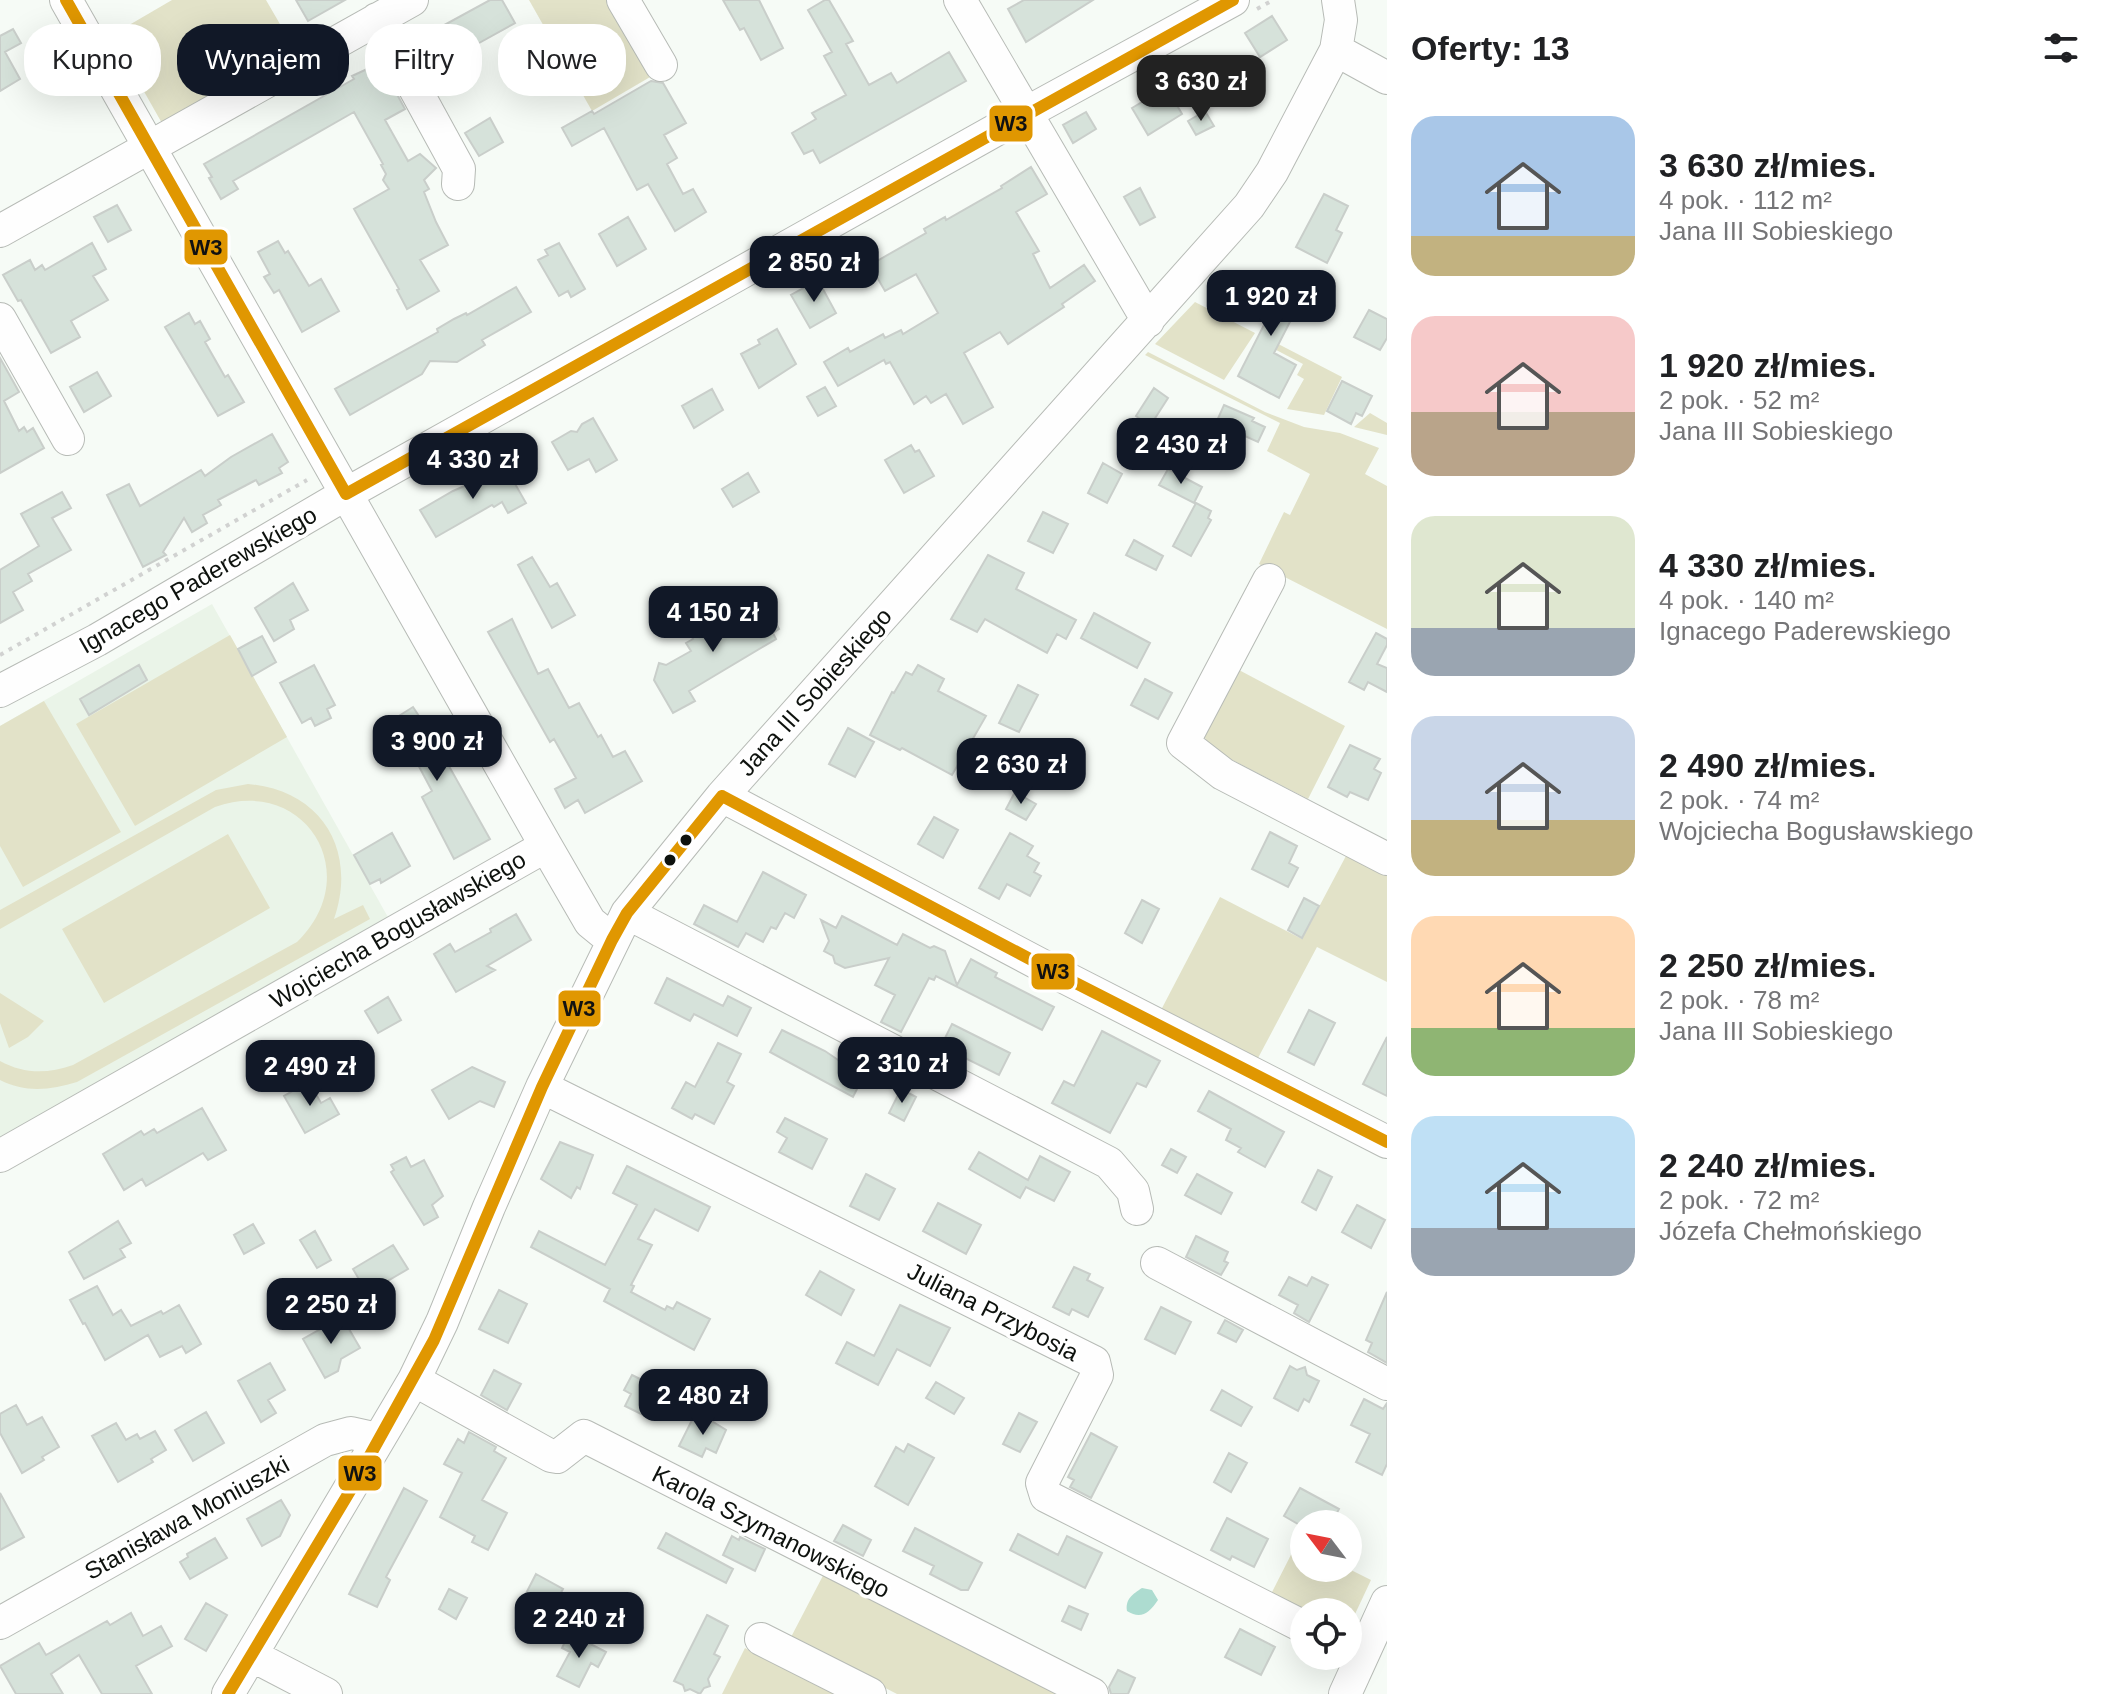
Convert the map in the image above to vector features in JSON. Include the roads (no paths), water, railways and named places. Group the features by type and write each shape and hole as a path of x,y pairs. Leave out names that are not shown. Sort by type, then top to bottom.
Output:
{"street":[{"path":"66,0 590,922 620,927 1109,1163 1133,1191 1137,1209"},
{"path":"0,231 412,0"},
{"path":"623,0 661,65"},
{"path":"960,0 1148,321"},
{"name":"Ignacego Paderewskiego","path":"0,691 97,640 346,494 1233,0"},
{"name":"Jana III Sobieskiego","path":"228,1694 414,1380 442,1322 542,1087 620,927 722,796 1249,206 1272,172 1336,50 1341,20 1338,0"},
{"path":"377,19 459,169 458,184"},
{"path":"1336,50 1387,78"},
{"path":"0,319 68,439"},
{"path":"1269,580 1183,743 1223,774 1387,859"},
{"path":"722,796 1062,976 1387,1142"},
{"name":"Wojciecha Bogusławskiego","path":"0,1156 546,846"},
{"name":"Juliana Przybosia","path":"542,1087 1094,1362 1097,1375 1042,1483 1046,1496 1290,1620"},
{"path":"1157,1263 1387,1384"},
{"name":"Karola Szymanowskiego","path":"414,1380 551,1456 557,1457 584,1436 1092,1694"},
{"name":"Stanisława Moniuszki","path":"0,1623 325,1440 351,1433 378,1439"},
{"path":"1345,1694 1364,1660 1387,1602"},
{"path":"761,1639 870,1694"},
{"path":"251,1655 326,1694"}]}
